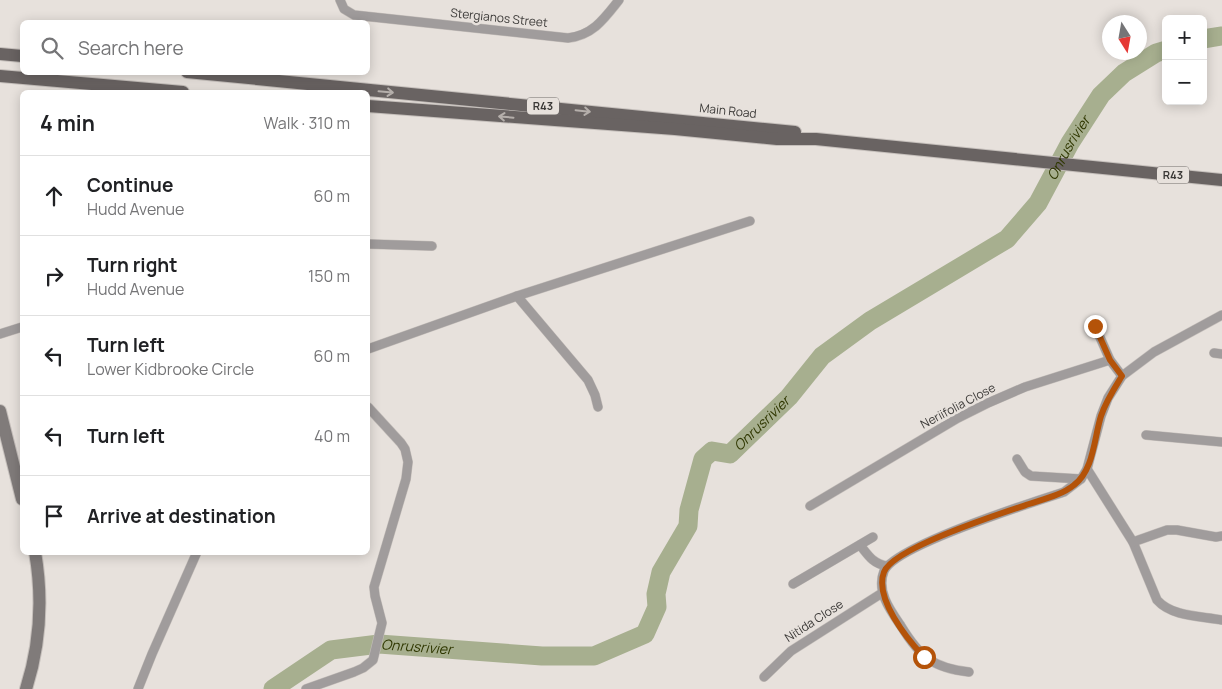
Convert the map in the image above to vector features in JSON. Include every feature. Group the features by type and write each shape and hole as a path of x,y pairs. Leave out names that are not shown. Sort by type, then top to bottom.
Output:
{"main road":[{"path":"0,54 20,56"},
{"name":"Main Road","path":"218,75 763,128 795,132 816,140"},
{"path":"0,76 161,90"},
{"name":"Main Road","path":"370,106 666,128 777,139 816,140"},
{"name":"R43","path":"816,140 1222,180"},
{"path":"0,411 20,491"},
{"path":"26,689 35,654 40,609 40,590 35,555"}],"street":[{"name":"Stergianos Street","path":"340,0 344,9 354,15 568,38 584,35 595,29 619,0"},
{"path":"370,348 517,296 750,221"},
{"path":"370,244 432,246"},
{"path":"517,296 588,380 598,407"},
{"path":"970,672 950,670 935,664 924,657 904,632 882,593 882,577 887,566 902,554 955,531 1064,492 1081,479 1087,469 1101,416 1108,398 1122,376 1154,352 1222,315"},
{"path":"1095,326 1110,360 1122,376"},
{"path":"0,334 20,328"},
{"name":"Neriifolia Close","path":"810,506 958,418 988,403 1025,387 1110,360"},
{"path":"306,689 363,668 373,660 379,636 382,617 374,587 406,478 408,462 401,443 370,409"},
{"path":"1146,435 1222,442"},
{"path":"1017,459 1025,472 1031,476 1081,479"},
{"path":"1087,469 1133,542 1157,600 1162,606 1170,611 1222,620"},
{"path":"1133,542 1167,530 1216,537 1222,536"},
{"path":"794,584 873,538"},
{"path":"860,545 873,561 887,566"},
{"path":"138,689 196,555"},
{"name":"Nitida Close","path":"764,677 791,651 882,593"}],"waterway":[{"name":"Onrusrivier","path":"1207,38 1222,36"},
{"name":"Onrusrivier","path":"273,689 331,650 379,644 542,656 594,656 645,634 657,607 656,594 661,572 688,526 689,510 703,459 712,451 730,454 789,397 822,356 870,321 1007,239 1038,203 1070,143 1101,95 1124,73 1162,51"}],"route":[{"path":"924,657 904,632 882,593 884,571 887,566 902,554 1007,511 1064,492 1081,479 1087,469 1101,416 1108,398 1122,376 1110,360 1095,326"}]}
